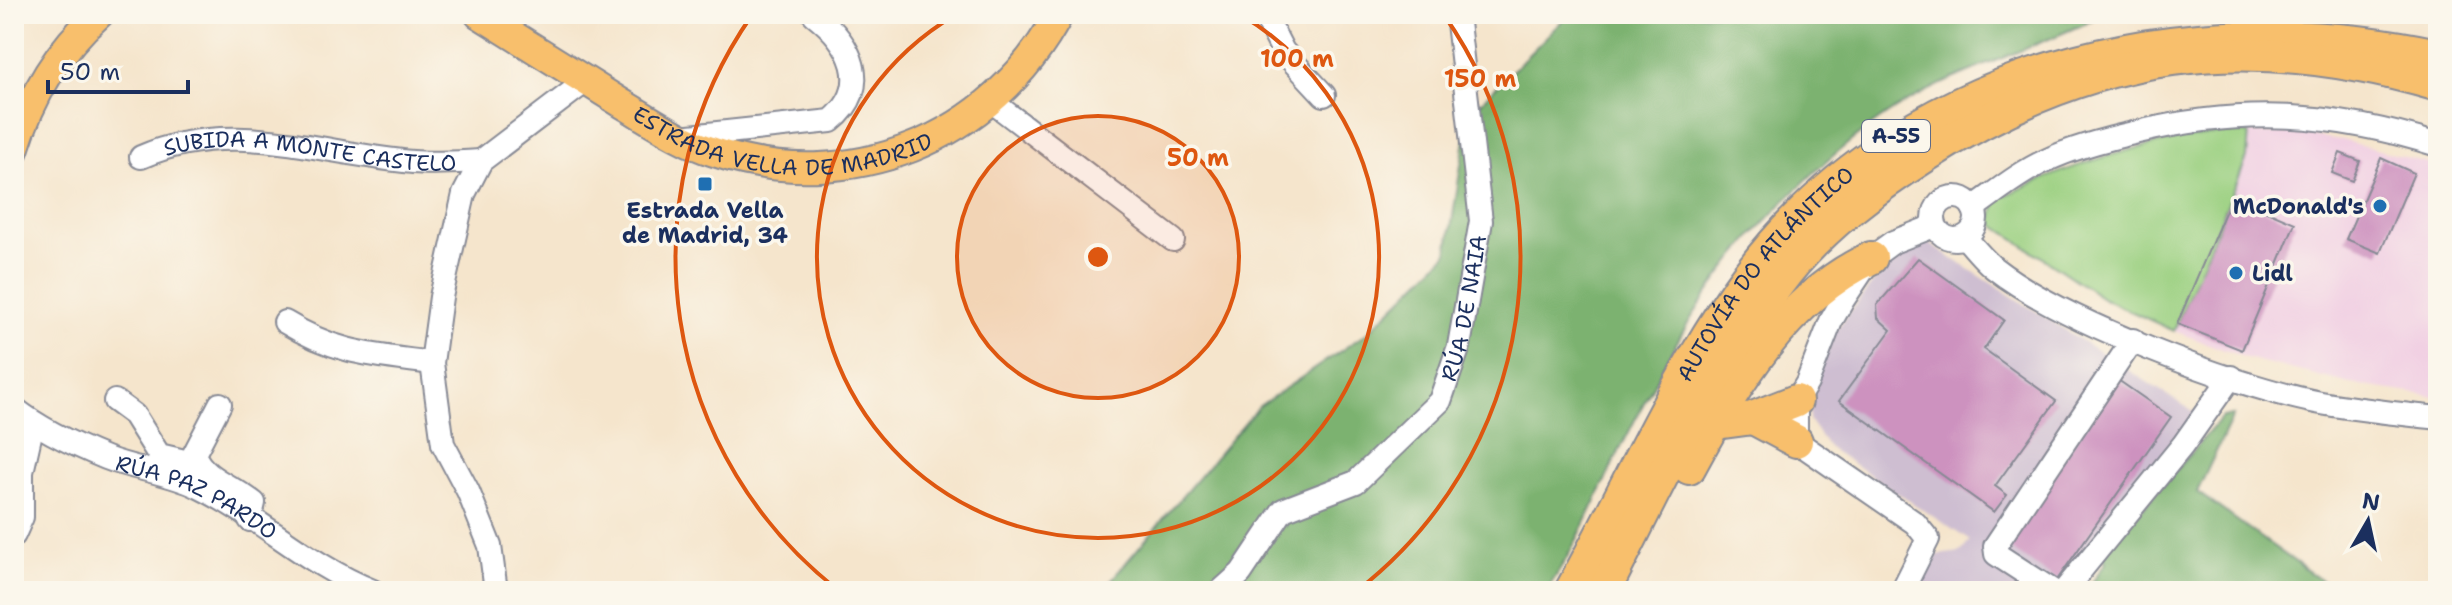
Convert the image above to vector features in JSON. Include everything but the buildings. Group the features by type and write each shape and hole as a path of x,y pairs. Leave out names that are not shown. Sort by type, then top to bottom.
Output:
{"highway":[{"name":"AUTOVÍA DO ATLÁNTICO","path":"1571,591 1697,357 1739,288 1795,219 1862,156 1972,91 2049,58 2119,40 2230,27 2327,31 2386,40 2438,55"},
{"name":"AUTOVÍA DO ATLÁNTICO","path":"1604,591 1702,399 1751,320 1788,271 1817,238 1887,181 1981,120 2047,90 2124,66 2184,57 2241,53 2304,55 2356,64 2438,85"},
{"path":"1625,591 1716,423 1761,352 1797,310 1827,283 1871,258"},
{"path":"1716,423 1753,418 1796,401"},
{"path":"1753,418 1796,441"}],"main road":[{"path":"14,150 42,85 72,41 99,14"},
{"name":"ESTRADA VELLA DE MADRID","path":"479,14 679,137 712,152 782,168 859,164 933,140 991,101 1027,65 1059,14"}],"street":[{"path":"679,137 831,121 848,108 854,84 850,52 838,32 814,14"},
{"path":"1264,14 1283,51 1324,95"},
{"name":"RÚA DE NAIA","path":"1221,591 1241,573 1283,510 1356,482 1440,401 1459,346 1481,221 1457,14"},
{"name":"SUBIDA A MONTE CASTELO","path":"496,591 490,546 468,491 443,444 432,363 441,297 464,194 481,161 586,81"},
{"path":"991,101 1173,240"},
{"path":"1973,208 2043,162 2086,145 2219,116 2265,114 2344,122 2438,145"},
{"name":"SUBIDA A MONTE CASTELO","path":"141,157 171,144 223,136 415,162 481,161"},
{"path":"1955,197 1973,208 1976,225 1965,237 1953,240 1941,235 1934,226 1933,214 1944,199 1955,197"},
{"path":"1902,591 1928,539 1915,523 1796,441 1796,401 1807,383 1831,321 1871,258 1893,242 1934,226"},
{"path":"1965,237 1993,267 2020,285 2133,340 2231,377 2314,401 2438,418"},
{"path":"285,322 317,342 346,351 432,363"},
{"path":"2053,591 1996,554 1995,546 2133,340"},
{"path":"2064,591 2183,445 2231,377"},
{"path":"115,401 134,415 159,455 197,464 254,503 250,520"},
{"path":"197,464 196,446 220,404"},
{"name":"RÚA PAZ PARDO","path":"14,408 33,423 107,458 173,476 202,488 336,577 373,591"},
{"path":"14,535 22,517 22,472 33,423"}],"shaded area":[{"path":"2249,133 2298,134 2342,140 2438,166 2438,397 2351,384 2246,358 2174,331 2247,158"},
{"path":"1911,243 1928,243 2207,420 2069,591 1916,591 1937,555 1961,552 1970,541 1828,447 1809,420 1813,384 1836,330 1895,255"}],"green space":[{"path":"1569,14 2104,14 1971,71 1894,110 1838,152 1782,203 1732,260 1692,317 1642,407 1574,544 1546,591 1102,591 1258,407 1367,333 1447,254 1469,114"},
{"path":"2223,133 2249,133 2247,158 2174,331 2104,299 1991,223 1996,200 2052,175 2107,156 2163,142"},
{"path":"2233,416 2197,492 2336,591 2086,591 2106,562 2102,555 2222,417"}],"place":[{"name":"Estrada Vella de Madrid, 34","path":"705,184"},
{"name":"McDonald's","path":"2380,206"},
{"name":"Lidl","path":"2236,273"}]}
